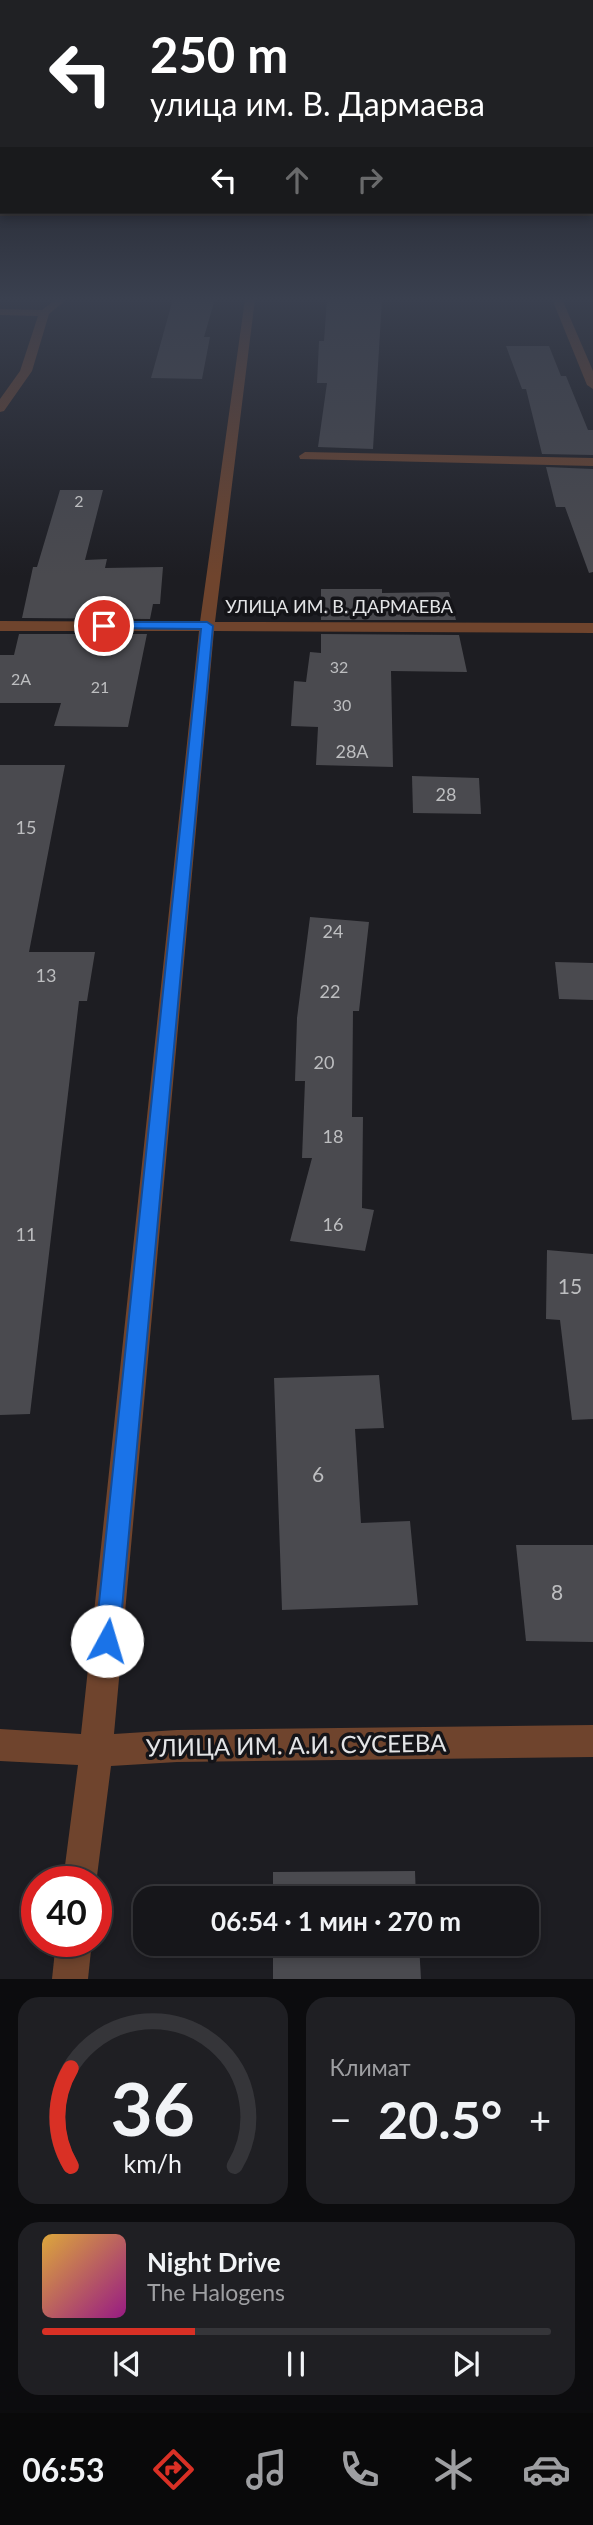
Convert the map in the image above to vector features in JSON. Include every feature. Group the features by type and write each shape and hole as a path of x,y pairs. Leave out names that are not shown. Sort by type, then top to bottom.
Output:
{"street":[{"path":"0,408 12,391"},
{"path":"82,1866 96,1751 207,626 238,391"},
{"path":"305,456 593,462"},
{"name":"УЛИЦА ИМ. В. ДАРМАЕВА","path":"0,626 593,628"},
{"name":"УЛИЦА ИМ. А.И. СУСЕЕВА","path":"0,1745 96,1751 177,1746 593,1741"},
{"path":"70,1979 72,1957"}],"building":[{"path":"326,391 376,391 373,449 318,447"},
{"path":"527,391 572,391 588,430 593,430 593,455 542,454"},
{"path":"546,467 593,469 593,572 589,573 565,507 556,507"},
{"path":"60,490 103,490 85,560 107,559 105,568 163,567 160,604 153,604 150,619 22,618 33,567 37,567"},
{"path":"321,589 382,589 382,593 449,592 456,620 321,620"},
{"path":"19,634 147,634 128,727 54,726 61,703 0,703 0,655 14,655"},
{"path":"321,634 459,635 467,672 391,671 393,767 316,765 318,727 291,726 294,681 306,682 310,652 321,653"},
{"path":"0,765 65,765 29,952 95,952 87,1001 79,1001 30,1414 0,1415"},
{"path":"412,776 479,778 481,814 413,813"},
{"path":"310,917 369,922 359,1011 353,1011 352,1117 363,1117 362,1208 374,1210 365,1251 290,1241 312,1158 302,1158 305,1081 295,1081 297,1018"},
{"path":"555,962 593,963 593,1000 559,999"},
{"path":"547,1250 593,1254 593,1419 572,1420 560,1320 546,1319"},
{"path":"379,1375 384,1428 355,1429 361,1523 410,1521 418,1605 282,1610 274,1378"},
{"path":"516,1545 593,1545 593,1642 526,1641"},
{"path":"415,1871 416,1886 273,1886 273,1872"},
{"path":"273,1956 420,1956 421,1979 273,1979"}],"route":[{"path":"104,626 207,626 107,1641"}]}
